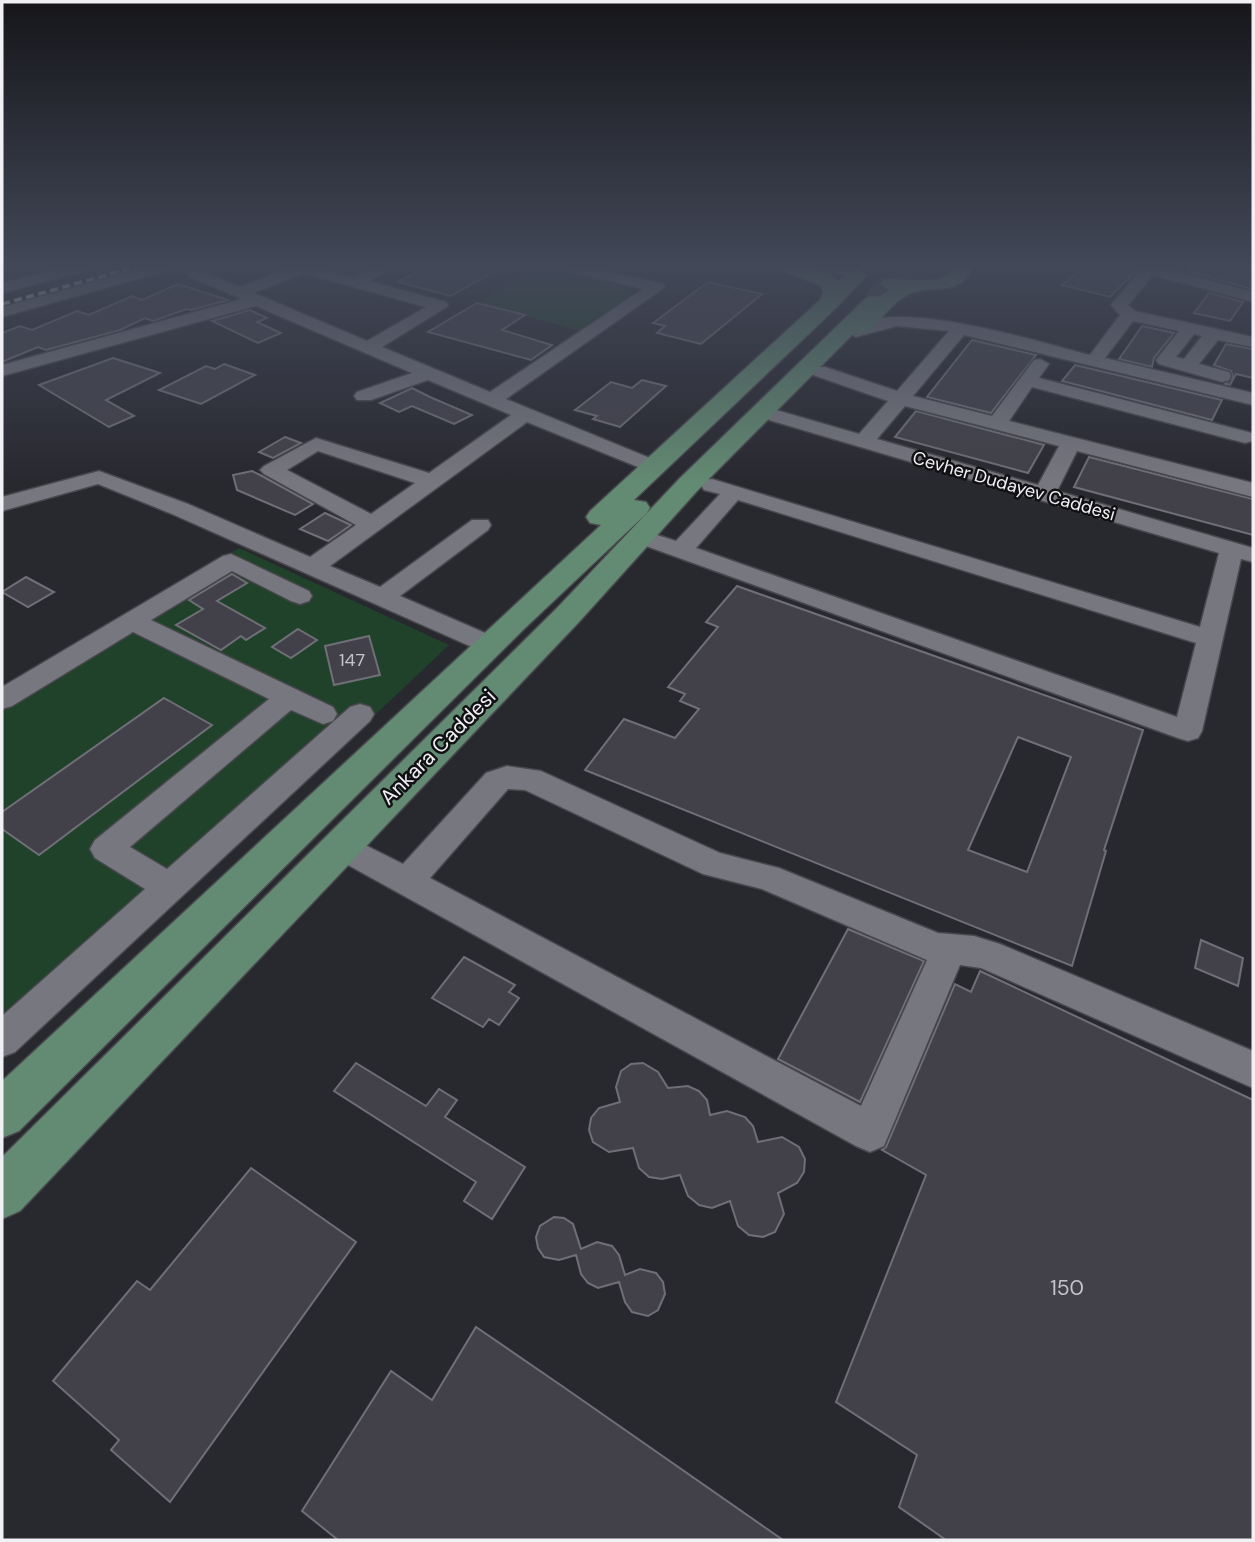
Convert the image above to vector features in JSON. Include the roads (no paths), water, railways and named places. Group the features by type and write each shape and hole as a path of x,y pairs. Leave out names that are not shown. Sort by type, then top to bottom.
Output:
{"main road":[{"path":"501,634 560,557 610,506 791,339"},
{"name":"Ankara Caddesi","path":"2,1114 501,634 800,339"},
{"name":"Ankara Caddesi","path":"2,1193 568,615 689,484 810,339"},
{"path":"568,615 654,541 723,488 776,416 849,339"}],"street":[{"path":"2,372 111,339"},
{"path":"350,339 655,467"},
{"path":"369,347 383,339"},
{"path":"492,400 578,339"},
{"path":"863,442 952,339"},
{"path":"1000,339 1049,351 1165,360 1188,366 1252,397"},
{"path":"1100,354 1111,339"},
{"path":"1165,360 1182,339"},
{"path":"1188,366 1209,339"},
{"path":"997,423 1030,381 1049,351"},
{"path":"1100,354 1252,397"},
{"path":"819,371 902,399 1253,490"},
{"path":"363,396 430,373"},
{"path":"1030,381 1246,454"},
{"path":"1227,483 1236,464 1246,454 1252,397"},
{"path":"311,568 525,414"},
{"name":"Cevher Dudayev Caddesi","path":"776,416 1243,552"},
{"path":"1044,495 1071,442"},
{"path":"372,524 271,470 316,444 432,481"},
{"path":"2,504 99,477 180,509 381,598 501,634"},
{"path":"681,550 723,488 1211,639"},
{"path":"381,598 480,524"},
{"path":"654,541 1188,731 1211,639 1243,552"},
{"path":"2,699 231,561 300,596"},
{"path":"132,621 323,714"},
{"path":"170,887 106,849 288,698"},
{"path":"2,1040 360,714"},
{"path":"407,882 497,781 507,776 522,778 537,782 714,866 767,877 923,944 988,955 1253,1070"},
{"path":"341,846 870,1132 949,950"}]}
